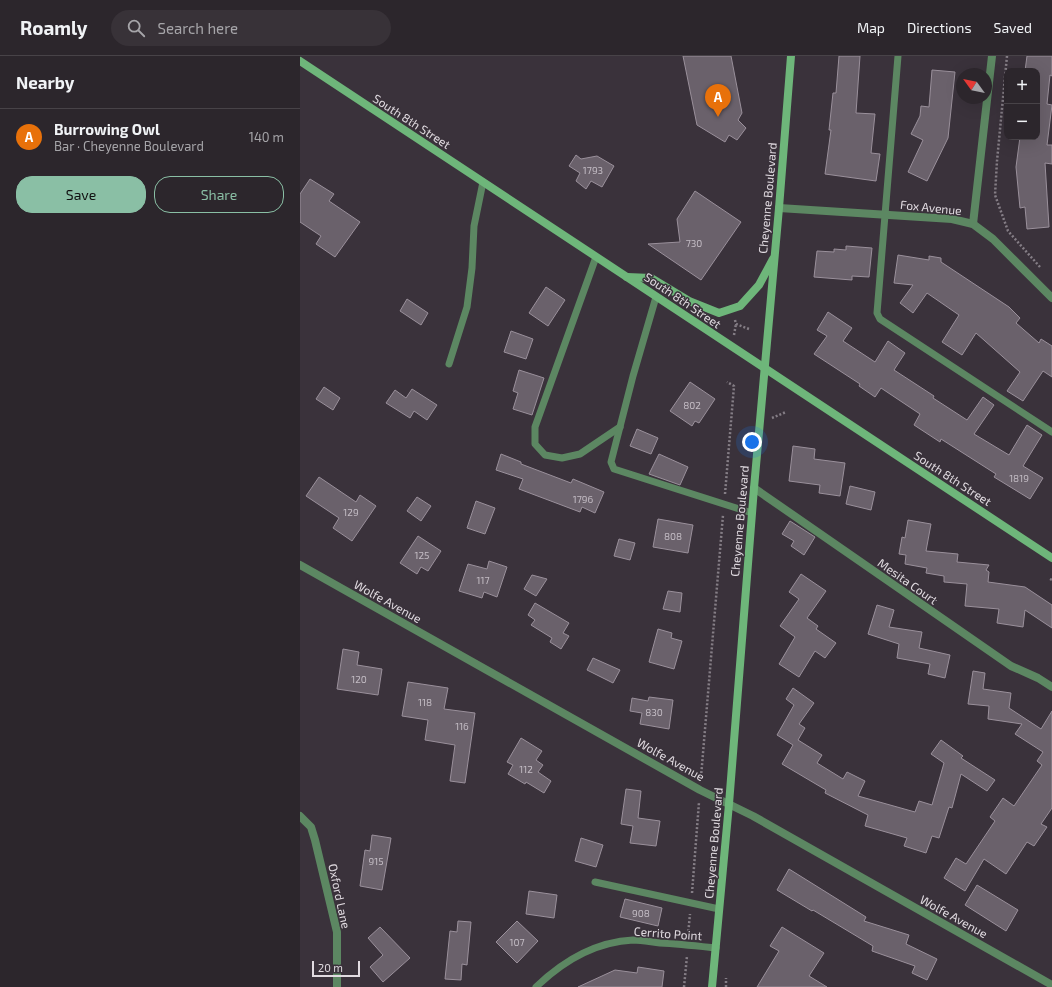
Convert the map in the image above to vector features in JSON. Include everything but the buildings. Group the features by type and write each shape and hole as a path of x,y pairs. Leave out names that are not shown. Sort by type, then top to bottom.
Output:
{"main road":[{"name":"Cheyenne Boulevard","path":"712,987 729,804 791,56"},
{"name":"South 8th Street","path":"300,61 1052,558"},
{"path":"627,277 651,278 689,302 719,313 740,306 759,286 775,257"}],"street":[{"path":"973,224 992,56"},
{"name":"Fox Avenue","path":"779,208 952,219 973,224 992,239 1052,298"},
{"name":"Mesita Court","path":"754,488 1011,666 1038,678 1052,687"},
{"name":"Wolfe Avenue","path":"300,565 700,790 753,816 1052,985"},
{"name":"Oxford Lane","path":"300,816 310,827 316,840 337,932 338,987"}],"lane":[{"path":"898,56 877,313 880,319 1052,432"},
{"path":"448,364 467,307 472,268 474,226 483,182"},
{"path":"596,257 535,427 535,444 545,455 562,458 580,454 620,427"},
{"path":"656,297 611,462 614,469 752,513"},
{"path":"595,882 719,909"},
{"name":"Cerrito Point","path":"536,987 550,973 566,961 607,944 633,940 716,948"}],"path":[{"path":"1007,56 995,195 1008,232 1041,268"},
{"path":"734,318 736,324 734,336"},
{"path":"736,324 749,329"},
{"path":"684,987 734,386 727,382"}],"place":[{"name":"Burrowing Owl","path":"718,117"}]}
